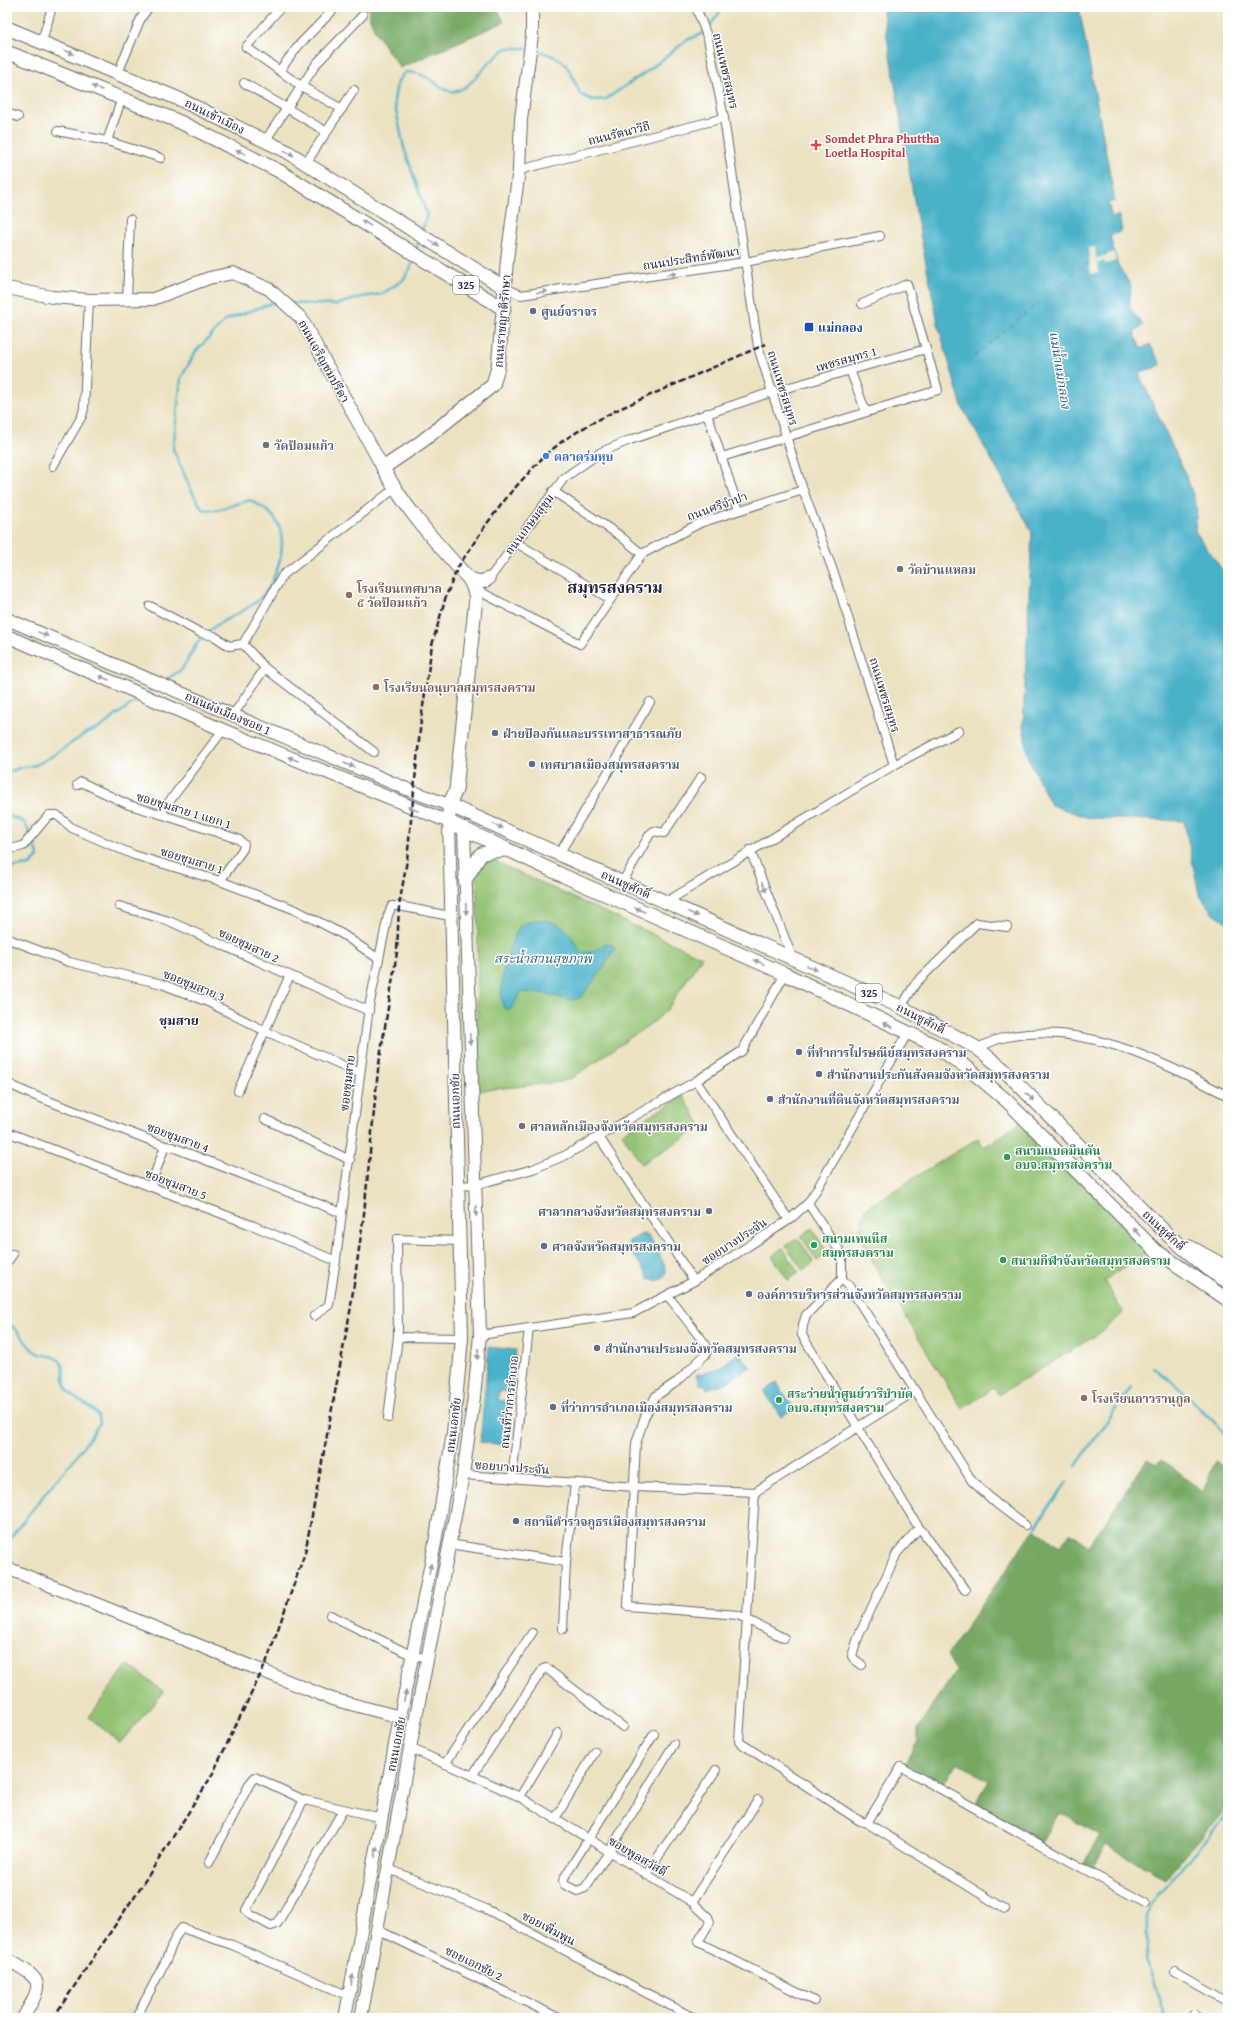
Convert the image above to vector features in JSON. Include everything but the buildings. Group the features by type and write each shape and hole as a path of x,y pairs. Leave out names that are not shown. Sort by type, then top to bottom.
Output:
{"main road":[{"name":"ถนนราชญาติรักษา","path":"383,468 421,442 492,385 498,367 507,260 519,170 521,119 532,35 532,7"},
{"name":"ถนนเข้าเมือง","path":"7,28 47,43 179,99 265,141 306,163 505,288"},
{"path":"45,66 47,43"},
{"name":"ถนนเข้าเมือง","path":"7,52 45,66 180,122 279,171 504,309"},
{"name":"ถนนเจริญชมปรีดา","path":"7,288 52,297 126,301 153,299 209,278 233,273 269,289 301,318 383,468"},
{"path":"383,468 394,489 424,529 469,579 477,595 456,790 450,805 449,822"},
{"path":"469,579 481,582 488,579"},
{"name":"ถนนผังเมืองซอย 1","path":"7,619 394,784 450,805"},
{"name":"ถนนผังเมืองซอย 1","path":"7,636 223,730 388,799 449,822"},
{"path":"388,799 394,784"},
{"path":"456,790 463,810 464,828"},
{"name":"ถนนชูศักดิ์","path":"450,805 901,1008 977,1048 1002,1068 1168,1236 1212,1272 1228,1282"},
{"name":"ถนนชูศักดิ์","path":"449,822 564,876 785,974 907,1034 932,1044 969,1069 1001,1097 1155,1250 1201,1280 1228,1300"},
{"name":"ถนนเอกชัย","path":"345,2018 453,1433 462,1338 450,916 449,822"},
{"name":"ถนนเอกชัย","path":"361,2018 410,1748 463,1475 474,1397 480,1335 464,828"},
{"path":"465,880 481,854 493,851 511,851"},
{"path":"564,876 571,860"},
{"path":"1168,1236 1228,1268"},
{"path":"1155,1250 1189,1282 1228,1308"},
{"path":"7,1568 332,1699 400,1717"},
{"path":"7,1959 24,1969 37,1980 38,1988 23,2018"}],"street":[{"path":"47,43 52,7"},
{"path":"118,73 141,18 150,7"},
{"path":"281,7 246,47 301,86 342,109"},
{"path":"280,70 299,45 336,7"},
{"name":"ถนนเพชรสมุทร","path":"696,8 708,39 724,118 758,347 803,490 836,579 894,764"},
{"path":"265,141 317,63 362,15"},
{"path":"244,83 327,132"},
{"path":"306,163 354,90"},
{"path":"106,140 122,98"},
{"path":"7,113 18,117"},
{"name":"ถนนรัตนาวิถี","path":"519,170 724,118"},
{"path":"58,131 106,140 161,158"},
{"path":"126,301 130,219"},
{"name":"ถนนประสิทธ์พัฒนา","path":"505,288 521,295 745,262 880,236"},
{"path":"722,457 938,390 908,284 862,304"},
{"path":"54,466 82,416 84,408 90,300"},
{"name":"เพชรสมุทร 1","path":"772,392 926,349"},
{"path":"850,370 866,412"},
{"name":"ถนนเกษมสุขุม","path":"477,595 564,478 601,452 630,440 772,392"},
{"path":"707,413 739,510"},
{"path":"242,644 283,576 394,489"},
{"name":"ถนนศรีจำปา","path":"477,595 580,644 642,554 700,523 803,490"},
{"path":"553,491 589,514 642,554"},
{"path":"515,542 610,599"},
{"path":"150,606 201,633 214,636 229,646 242,644"},
{"path":"242,644 265,668 374,752"},
{"path":"233,715 265,668"},
{"path":"559,854 650,702"},
{"path":"160,814 223,730"},
{"path":"666,902 894,764 959,731"},
{"path":"622,883 650,834 654,831 664,833 701,777"},
{"name":"ซอยชุมสาย 1 แยก 1","path":"77,785 81,782 129,805 238,839 244,844 243,849 220,881"},
{"name":"ซอยชุมสาย 1","path":"7,850 23,846 49,816 58,815 72,828 134,854 220,881 296,910 342,934 379,959"},
{"path":"750,850 793,959"},
{"name":"ซอยชุมสาย 2","path":"118,906 169,921 369,1011"},
{"name":"ซอยชุมสาย","path":"314,1316 328,1305 336,1261 369,1011 379,959 392,906 450,916"},
{"path":"901,1008 916,983 977,923 1007,927"},
{"name":"ซอยชุมสาย 3","path":"11,940 69,962 162,984 208,1002 265,1031 360,1072"},
{"path":"457,1186 475,1185 533,1169 566,1155 696,1081 742,1051 785,974"},
{"path":"238,1091 289,976"},
{"path":"977,1048 1002,1038 1047,1032 1093,1039 1139,1054 1228,1096"},
{"name":"ซอยบางประจัน","path":"480,1335 633,1313 668,1296 694,1281 789,1220 808,1203 907,1034"},
{"path":"696,1081 789,1220"},
{"name":"ซอยชุมสาย 4","path":"7,1083 28,1093 164,1146 172,1146 342,1213"},
{"path":"265,1119 350,1160"},
{"name":"ซอยชุมสาย 5","path":"7,1132 254,1226 336,1261"},
{"path":"599,1137 694,1281"},
{"path":"150,1187 164,1146"},
{"path":"808,1203 839,1250 842,1260 842,1279 849,1286 972,1481 997,1504 1026,1526"},
{"path":"388,1418 398,1337 397,1239 460,1241"},
{"path":"7,1262 13,1254"},
{"path":"842,1279 806,1314 802,1334 918,1528 924,1532 965,1590"},
{"path":"668,1296 706,1345 706,1354 678,1381 656,1396 645,1416 636,1443 628,1606 738,1614 784,1638"},
{"name":"ถนนที่ว่าการอำเภอ","path":"512,1478 529,1328"},
{"path":"398,1337 462,1338"},
{"path":"915,1391 755,1492 739,1742 860,1821 867,1822 1005,1909"},
{"name":"ซอยบางประจัน","path":"463,1475 575,1483 755,1492"},
{"path":"563,1629 566,1562 575,1483"},
{"path":"862,1665 852,1656 859,1635 897,1553 918,1528"},
{"path":"449,1544 566,1562"},
{"path":"330,1615 413,1656 427,1658"},
{"path":"445,1764 532,1633"},
{"path":"472,1776 543,1669 546,1668 623,1727"},
{"path":"520,1797 558,1733"},
{"path":"654,1734 564,1878 563,1881 565,1885 577,1891 585,1888 609,1852 674,1744"},
{"name":"ซอยพูลสวัสดิ์","path":"410,1748 520,1797 692,1902 708,1917 710,1922 698,1942 814,2001"},
{"path":"555,1818 595,1752"},
{"path":"867,1822 901,1767 1144,1903"},
{"path":"646,1875 716,1770"},
{"path":"209,1863 250,1783 255,1778 304,1800 382,1818"},
{"path":"304,1800 246,1910 251,1915 271,1926 277,1924 343,1810"},
{"path":"692,1902 758,1800"},
{"name":"ซอยเพิ่มพูน","path":"389,1868 486,1909 694,2018"},
{"path":"136,2018 182,1928 232,1945 349,1996"},
{"name":"ซอยเอกชัย 2","path":"378,1930 559,2018"},
{"path":"1175,1971 1228,2001"}],"green space":[{"path":"369,7 497,7 504,22 400,68 375,30 371,22"},
{"path":"490,861 494,861 702,957 667,1010 656,1020 572,1078 561,1082 476,1091 478,920 476,876 481,867"},
{"path":"683,1096 702,1127 641,1164 622,1133"},
{"name":"สนามกีฬาจังหวัดสมุทรสงคราม","path":"1025,1120 1153,1248 1104,1281 1123,1311 1121,1315 1106,1329 999,1395 994,1388 962,1409 879,1273 858,1235 866,1208 978,1138 984,1147"},
{"name":"สนามเทนนิส สมุทรสงคราม","path":"812,1228 828,1253 817,1261 801,1236"},
{"name":"สนามเทนนิส สมุทรสงคราม","path":"798,1238 814,1263 803,1270 786,1246"},
{"name":"สนามเทนนิส สมุทรสงคราม","path":"783,1248 799,1273 788,1280 772,1256"},
{"path":"1147,1459 1156,1464 1161,1459 1203,1492 1215,1462 1228,1469 1228,1805 1166,1879 1106,1845 1091,1871 1082,1866 1100,1835 1059,1813 1040,1843 974,1806 989,1781 957,1762 941,1788 903,1767 918,1740 918,1728 956,1671 947,1655 1035,1528 1059,1547 1070,1533 1089,1546"},
{"path":"128,1664 164,1692 120,1743 89,1717"}],"water":[{"name":"แม่น้ำแม่กลอง","path":"882,7 1079,7 1115,201 1108,203 1112,218 1119,215 1122,231 1110,236 1118,265 1131,286 1130,307 1143,325 1134,332 1141,349 1150,344 1161,365 1139,374 1188,480 1197,508 1195,531 1228,578 1228,923 1211,911 1199,894 1184,821 1089,818 1051,805 1028,758 1023,726 1032,532 962,407 939,328 918,224"},
{"name":"สระน้ำสวนสุขภาพ","path":"534,920 543,920 563,927 572,937 580,952 592,952 604,944 613,945 614,949 603,969 580,998 571,1000 542,993 521,992 511,1009 504,1009 501,989 502,978 511,944 520,926"},
{"path":"642,1234 650,1238 665,1268 666,1271 664,1277 658,1281 649,1278 628,1246 629,1241"},
{"path":"489,1347 516,1350 510,1395 508,1395 508,1392 499,1391 498,1400 507,1401 510,1399 504,1445 480,1442"},
{"path":"738,1353 751,1367 726,1383 707,1389 704,1384 700,1385 696,1375 719,1368"},
{"name":"สระว่ายน้ำศูนย์วารีบำบัด อบจ.สมุทรสงคราม","path":"777,1383 794,1408 781,1417 764,1391"}],"pier":[{"path":"1095,247 1096,259 1114,252 1116,261 1105,264 1104,261 1098,263 1098,272 1091,274 1088,248"}],"waterway":[{"path":"533,50 554,56 565,64 569,69 581,95 593,100 606,99 649,70 687,40 706,32 723,7"},
{"path":"422,231 427,215 404,148 394,101 397,83 405,72 410,72 424,76 448,91 455,91 467,86 473,81 488,64 506,48 526,48"},
{"path":"416,250 419,240"},
{"path":"290,303 335,305 362,297 382,294 403,280 414,259"},
{"path":"208,632 219,623 252,605 260,599 267,590 273,580 280,558 282,546 281,536 279,526 274,517 263,507 250,500 217,510 203,510 192,492 173,449 181,378 196,351 226,320 272,303 277,303"},
{"path":"163,682 182,669 198,642 205,636"},
{"path":"147,693 156,687"},
{"path":"7,773 19,768 36,765 54,755 85,734 98,729 140,698"},
{"path":"7,815 24,822 35,843 38,857 30,865 7,868"},
{"path":"7,1323 12,1326 37,1353 55,1357 60,1361 64,1368 66,1388 73,1396 96,1413 100,1423 72,1462 7,1542"},
{"path":"1153,1367 1185,1393 1228,1436"},
{"path":"1076,1466 1131,1387"},
{"path":"1036,1526 1067,1482"},
{"path":"1165,2018 1152,1976 1145,1961 1147,1947 1147,1916 1159,1894 1191,1858 1228,1812"}],"ferry route":[{"path":"974,356 1089,262"}],"railway":[{"path":"53,2018 150,1873 211,1777 266,1663 305,1553 350,1312 364,1214 378,1070 397,952 399,906 407,860 421,720 432,645 446,596 458,567 485,526 511,492 545,455 564,440 619,409 766,344"}],"place":[{"name":"Somdet Phra Phuttha Loetla Hospital","path":"816,145"},
{"name":"ศูนย์จราจร","path":"533,311"},
{"name":"แม่กลอง","path":"809,327"},
{"name":"วัดป้อมแก้ว","path":"266,445"},
{"name":"ตลาดร่มหุบ","path":"546,456"},
{"name":"วัดบ้านแหลม","path":"900,569"},
{"name":"โรงเรียนเทศบาล ๕ วัดป้อมแก้ว","path":"349,595"},
{"name":"โรงเรียนอนุบาลสมุทรสงคราม","path":"376,687"},
{"name":"ฝ่ายป้องกันและบรรเทาสาธารณภัย","path":"495,733"},
{"name":"เทศบาลเมืองสมุทรสงคราม","path":"532,764"},
{"name":"ที่ทำการไปรษณีย์สมุทรสงคราม","path":"799,1052"},
{"name":"สำนักงานประกันสังคมจังหวัดสมุทรสงคราม","path":"819,1074"},
{"name":"สำนักงานที่ดินจังหวัดสมุทรสงคราม","path":"770,1099"},
{"name":"ศาลหลักเมืองจังหวัดสมุทรสงคราม","path":"522,1126"},
{"name":"สนามแบดมินตัน อบจ.สมุทรสงคราม","path":"1007,1157"},
{"name":"ศาลากลางจังหวัดสมุทรสงคราม","path":"709,1211"},
{"name":"สนามเทนนิส สมุทรสงคราม","path":"814,1245"},
{"name":"ศาลจังหวัดสมุทรสงคราม","path":"544,1246"},
{"name":"สนามกีฬาจังหวัดสมุทรสงคราม","path":"1003,1260"},
{"name":"องค์การบริหารส่วนจังหวัดสมุทรสงคราม","path":"749,1294"},
{"name":"สำนักงานประมงจังหวัดสมุทรสงคราม","path":"597,1348"},
{"name":"โรงเรียนถาวรานุกูล","path":"1084,1398"},
{"name":"สระว่ายน้ำศูนย์วารีบำบัด อบจ.สมุทรสงคราม","path":"779,1400"},
{"name":"ที่ว่าการอำเภอเมืองสมุทรสงคราม","path":"553,1407"},
{"name":"สถานีตำรวจภูธรเมืองสมุทรสงคราม","path":"516,1521"}],"district":[{"name":"สมุทรสงคราม","path":"615,587"},
{"name":"ชุมสาย","path":"179,1020"}]}
